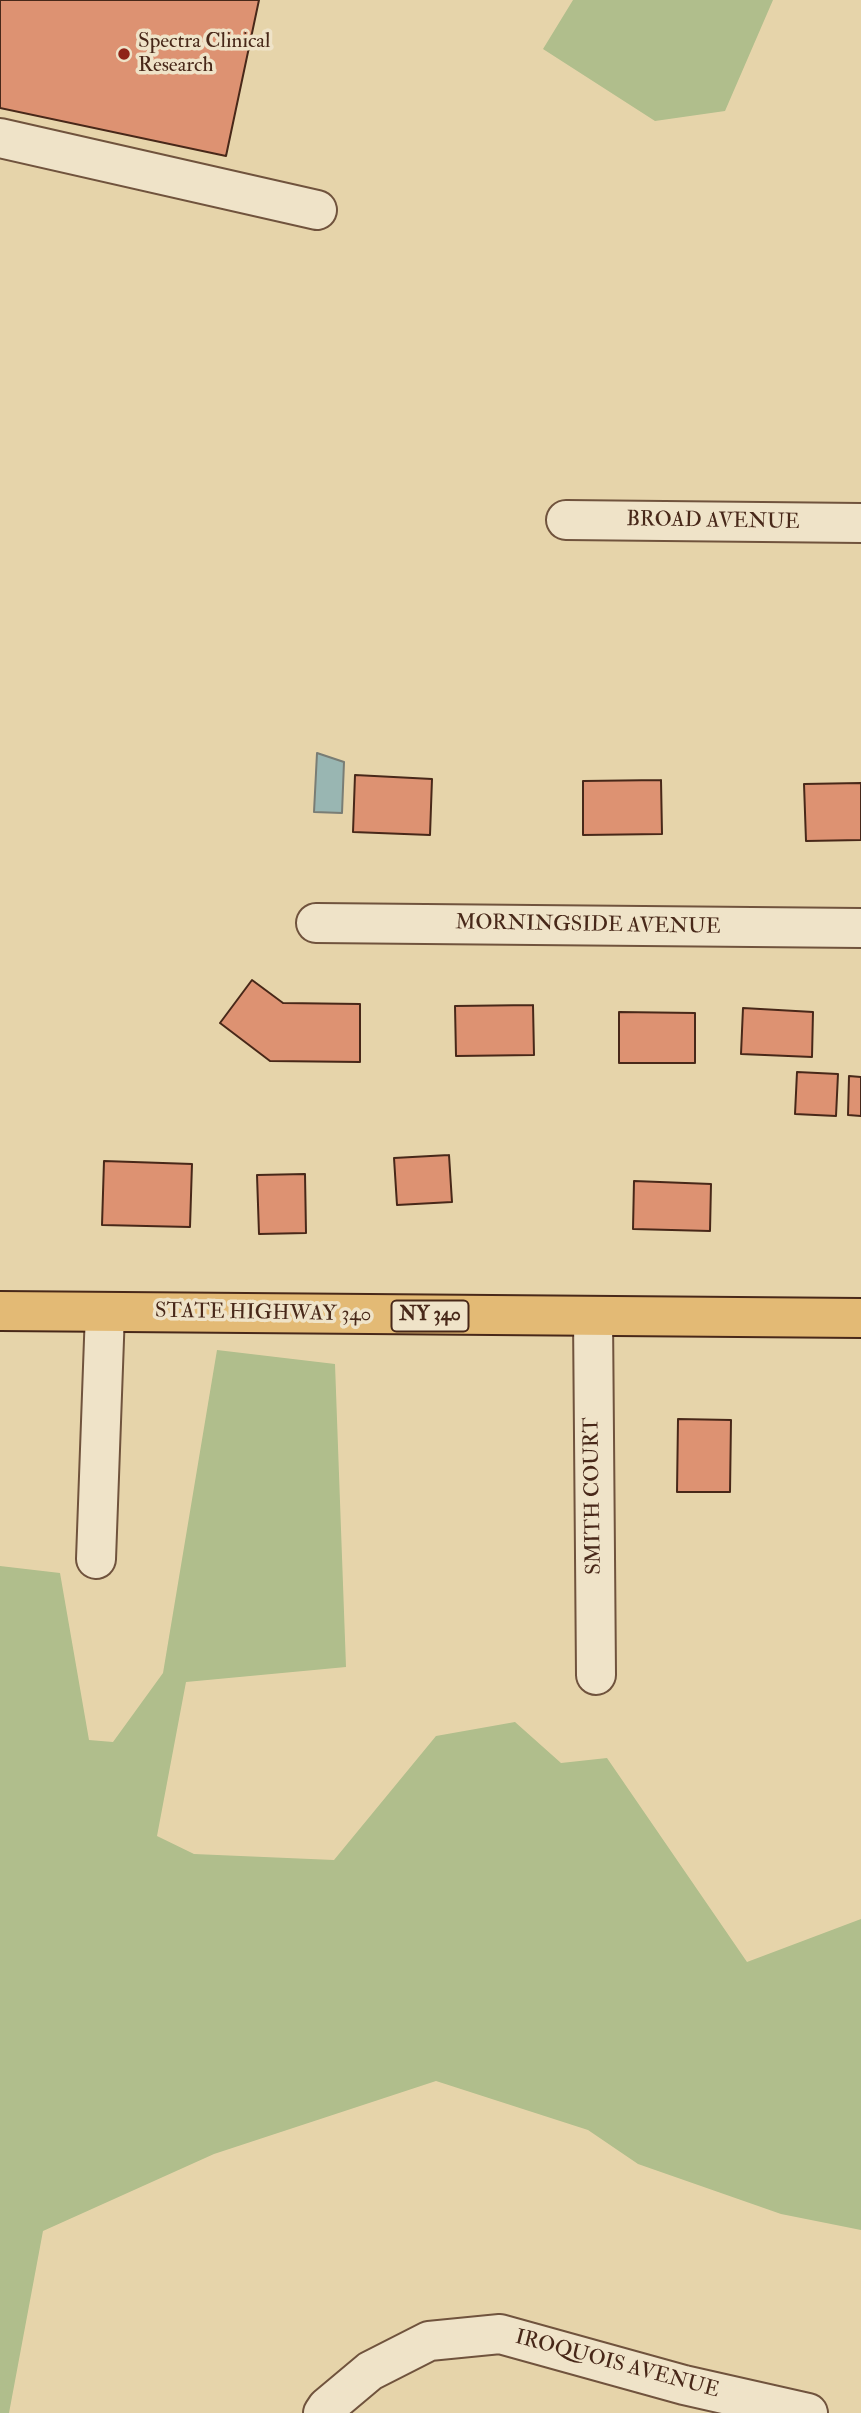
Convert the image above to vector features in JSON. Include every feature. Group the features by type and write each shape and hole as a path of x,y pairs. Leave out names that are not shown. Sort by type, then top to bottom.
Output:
{"main road":[{"name":"STATE HIGHWAY 340","path":"0,1311 861,1318"}],"street":[{"path":"0,138 317,210"},
{"name":"BROAD AVENUE","path":"566,520 861,523"},
{"name":"MORNINGSIDE AVENUE","path":"316,923 861,928"},
{"path":"96,1559 105,1312"},
{"name":"SMITH COURT","path":"593,1317 596,1675"},
{"name":"IROQUOIS AVENUE","path":"323,2413 370,2371 429,2341 500,2334 684,2385 808,2413"}],"green space":[{"path":"573,0 773,0 725,111 655,121 543,49"},
{"path":"217,1350 335,1364 346,1667 186,1682 157,1836 194,1854 334,1860 436,1736 515,1722 561,1763 607,1758 747,1962 861,1919 861,2230 781,2214 638,2164 588,2130 436,2081 214,2154 43,2231 9,2413 0,2413 0,1566 60,1573 89,1740 113,1742 163,1673"}],"water":[{"path":"317,753 344,762 342,813 314,812"}],"building":[{"name":"Spectra Clinical Research","path":"0,0 259,0 226,156 0,108"},
{"path":"355,775 432,779 430,835 353,832"},
{"path":"661,780 662,834 583,835 583,781"},
{"path":"861,783 861,840 806,841 804,784"},
{"path":"252,980 283,1003 360,1004 360,1062 270,1061 220,1023"},
{"path":"533,1005 534,1055 456,1056 455,1006"},
{"path":"743,1008 813,1012 812,1057 741,1054"},
{"path":"619,1012 695,1013 695,1063 619,1063"},
{"path":"797,1072 838,1074 836,1116 795,1114"},
{"path":"849,1076 861,1077 861,1116 848,1115"},
{"path":"449,1155 452,1202 397,1205 394,1158"},
{"path":"104,1161 192,1164 190,1227 102,1225"},
{"path":"305,1174 306,1233 259,1234 257,1175"},
{"path":"634,1181 711,1184 710,1231 633,1229"},
{"path":"678,1419 731,1420 730,1492 677,1492"}],"place":[{"name":"Spectra Clinical Research","path":"124,54"}]}
